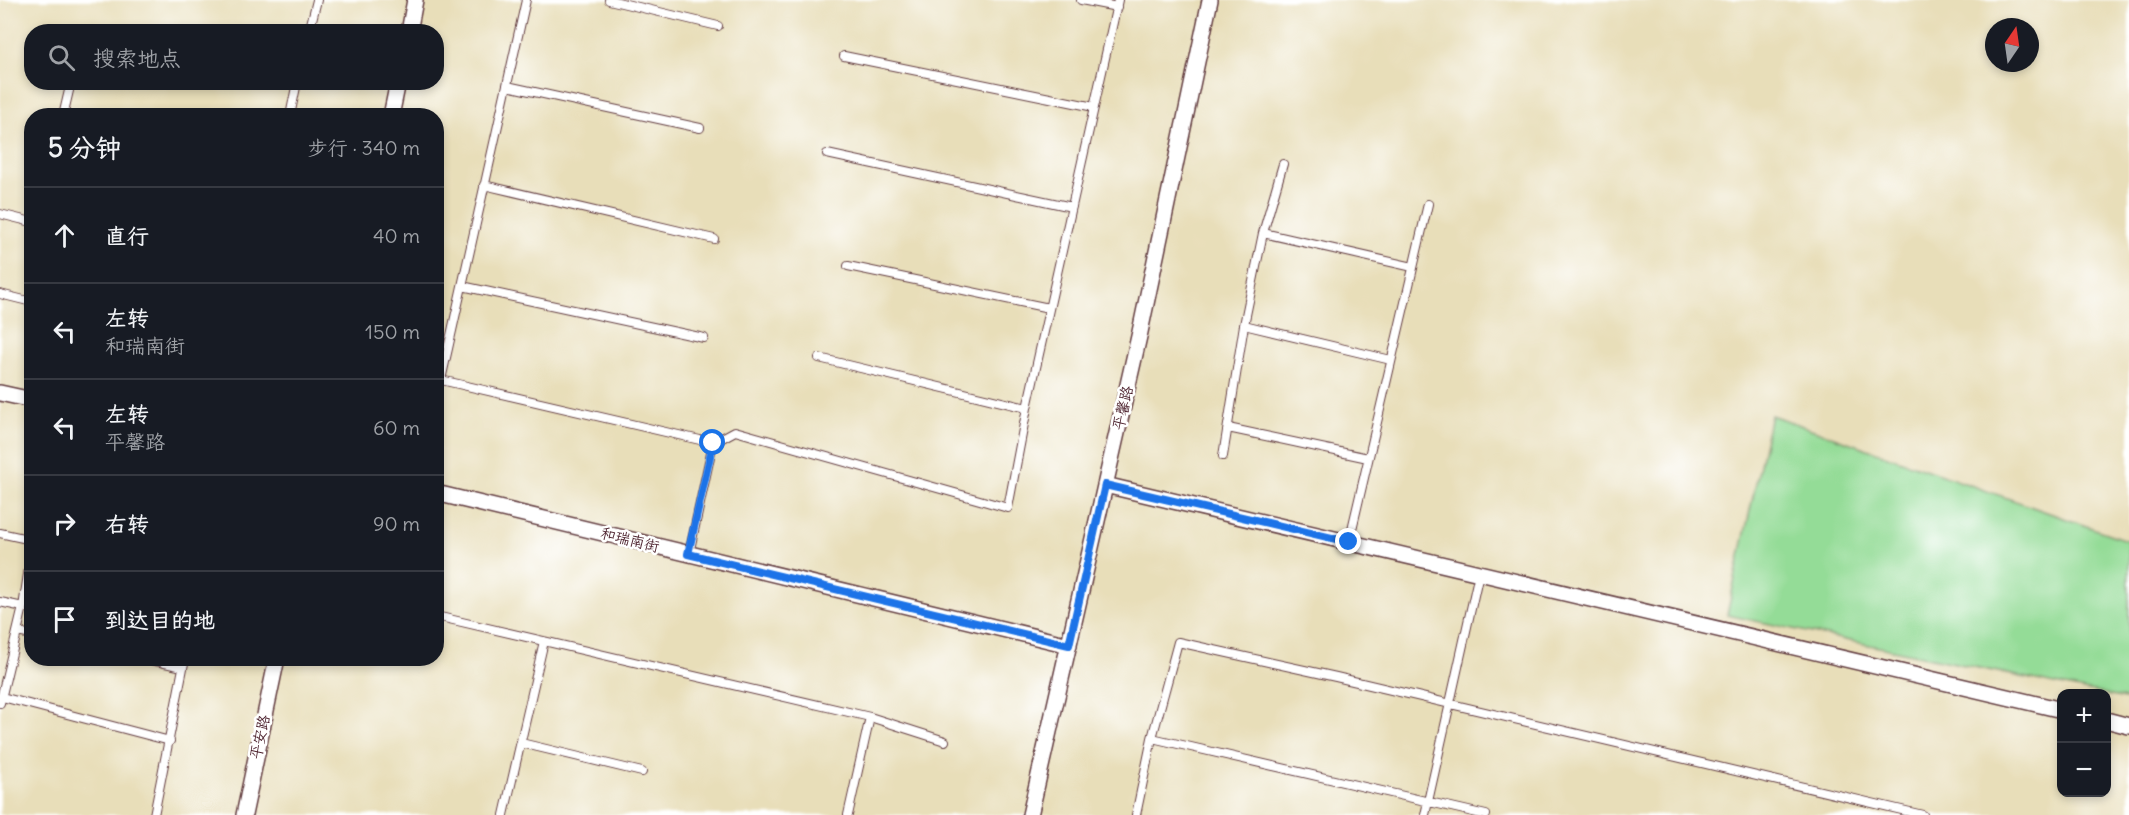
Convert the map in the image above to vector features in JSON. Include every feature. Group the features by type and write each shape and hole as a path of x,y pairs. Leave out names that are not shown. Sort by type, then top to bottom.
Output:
{"street":[{"path":"411,24 416,0"},
{"name":"平馨路","path":"1030,815 1140,332 1210,0"},
{"path":"393,108 396,90"},
{"path":"0,393 24,398"},
{"path":"1105,485 2057,709"},
{"name":"和瑞南街","path":"444,495 1069,645"},
{"name":"平安路","path":"244,815 275,666"},
{"path":"2111,721 2129,726"}],"lane":[{"path":"311,24 317,0"},
{"path":"444,367 526,0"},
{"path":"609,0 718,26"},
{"path":"444,381 713,443 735,431 1008,508 1027,408 1117,4 1081,0"},
{"path":"844,56 1094,107"},
{"path":"507,86 700,128"},
{"path":"65,108 69,90"},
{"path":"292,108 296,90"},
{"path":"827,154 1072,207"},
{"path":"1223,456 1244,325 1263,233 1283,164"},
{"path":"484,185 714,239"},
{"path":"1349,542 1428,204"},
{"path":"0,214 24,220"},
{"path":"1263,233 1413,267"},
{"path":"848,266 1049,308"},
{"path":"462,286 704,338"},
{"path":"0,294 24,300"},
{"path":"1244,325 1391,360"},
{"path":"819,358 1027,408"},
{"path":"1228,428 1368,458"},
{"path":"688,554 713,443"},
{"path":"0,533 24,538"},
{"path":"1425,815 1479,573"},
{"path":"24,595 1,700 170,741"},
{"path":"0,602 22,607"},
{"path":"444,618 870,717 945,741"},
{"path":"17,632 24,633"},
{"path":"504,815 544,641"},
{"path":"1136,815 1152,738 1178,642 1923,815"},
{"path":"154,815 183,666"},
{"path":"848,815 870,717"},
{"path":"1152,738 1486,815"},
{"path":"521,743 642,772"}],"green space":[{"path":"1771,415 2129,541 2129,700 2111,696 2111,689 2079,689 1727,615"}],"route":[{"path":"713,443 688,554 1069,645 1105,485 1349,542"}]}
